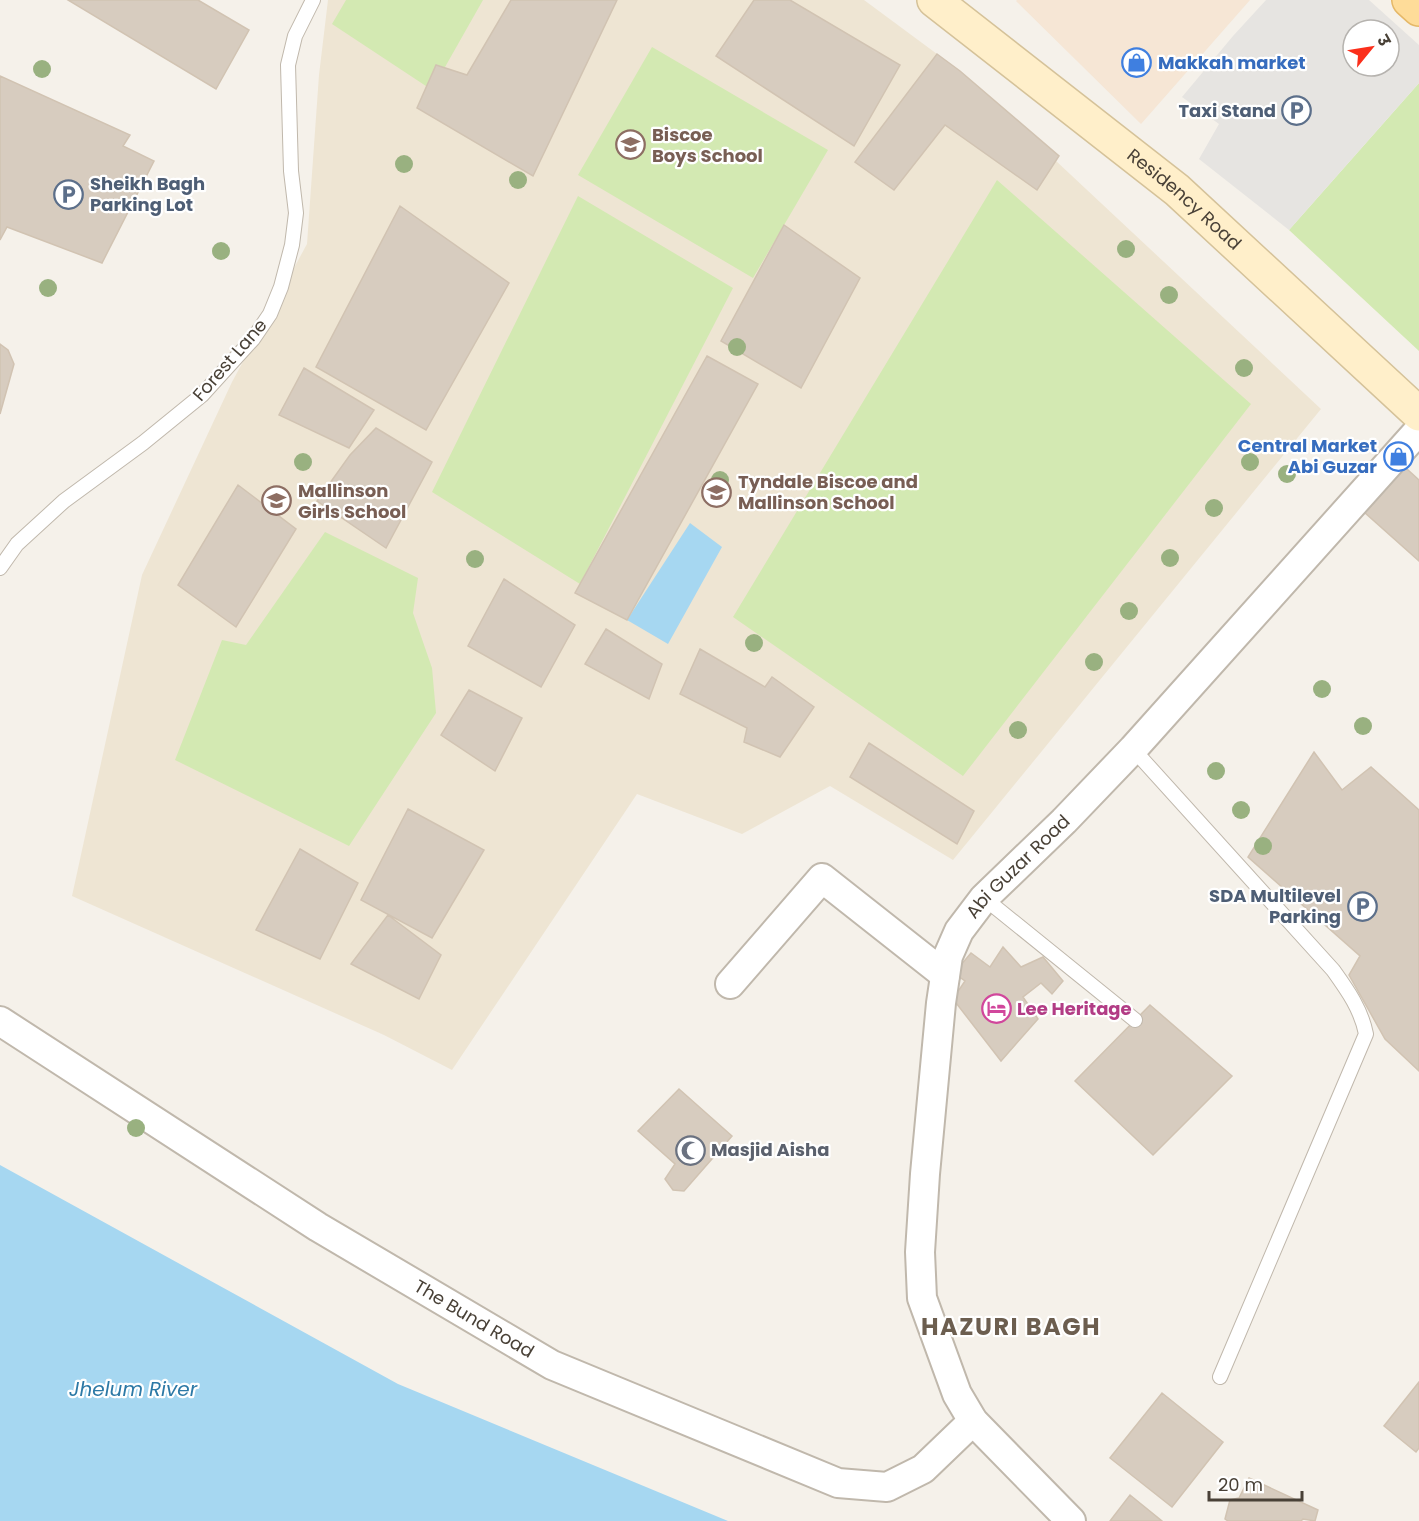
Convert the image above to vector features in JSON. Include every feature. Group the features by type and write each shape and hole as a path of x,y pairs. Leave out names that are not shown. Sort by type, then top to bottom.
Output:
{"main road":[{"name":"Residency Road","path":"934,0 1177,190 1419,414"},
{"path":"1409,0 1419,9"}],"street":[{"name":"Abi Guzar Road","path":"1071,1521 973,1422 957,1394 922,1298 920,1252 925,1174 948,956 959,931 984,898 1064,821 1133,749 1419,430"},
{"path":"730,984 822,878 945,975"},
{"name":"The Bund Road","path":"0,1021 318,1227 552,1365 838,1483 887,1487 923,1469 973,1422"}],"lane":[{"name":"Forest Lane","path":"0,568 17,544 64,501 143,443 202,395 253,339 270,314 281,287 292,245 296,213 291,171 288,65 295,36 313,0"},
{"path":"1133,749 1333,970 1356,1003 1364,1020 1366,1034 1220,1377"},
{"path":"984,898 1135,1020"}],"shaded area":[{"name":"Tyndale Biscoe and Mallinson School","path":"328,0 864,0 960,71 1321,409 953,860 830,786 742,834 637,794 452,1070 384,1035 72,896 142,575 232,382 307,244 319,75"},
{"name":"Makkah market","path":"1017,0 1250,0 1141,124"},
{"name":"Taxi Stand","path":"1266,0 1369,0 1389,18 1341,18 1341,78 1401,78 1401,29 1419,45 1419,83 1289,230 1199,159 1219,124 1182,97"}],"green space":[{"path":"346,0 483,0 432,90 332,24"},
{"path":"652,47 828,150 753,278 578,175"},
{"path":"1419,83 1419,351 1289,230"},
{"path":"997,180 1251,404 963,776 733,617"},
{"path":"578,196 733,288 580,584 432,492"},
{"path":"325,532 418,578 413,613 432,668 436,713 349,846 175,760 222,640 246,645"}],"water":[{"path":"690,523 722,547 668,644 627,620"},
{"name":"Jhelum River","path":"0,1165 398,1384 728,1521 0,1521"}],"building":[{"path":"68,0 198,0 249,30 216,89"},
{"path":"511,0 617,0 533,176 417,108 436,65 467,75"},
{"path":"754,0 790,0 900,65 854,146 716,56"},
{"path":"937,54 1059,156 1037,190 945,125 894,190 855,162"},
{"name":"Sheikh Bagh Parking Lot","path":"0,76 130,135 123,146 154,161 102,263 7,227 0,240"},
{"path":"400,206 509,283 426,430 316,367"},
{"path":"784,225 860,278 801,388 721,341"},
{"path":"0,344 8,350 14,364 0,414"},
{"path":"707,356 758,384 627,620 575,593"},
{"path":"304,368 374,410 349,448 279,415"},
{"path":"376,428 432,462 386,548 317,501 350,455"},
{"path":"1396,459 1419,480 1419,561 1355,504"},
{"path":"238,485 296,529 236,627 178,585"},
{"path":"504,579 575,625 541,687 468,646"},
{"path":"606,629 662,664 649,699 585,664"},
{"path":"700,649 765,687 772,677 814,707 780,757 744,742 747,728 680,694"},
{"path":"469,690 522,718 495,771 441,735"},
{"path":"869,743 974,811 957,844 850,777"},
{"name":"SDA Multilevel Parking","path":"1314,752 1342,790 1371,767 1419,810 1419,1071 1385,1039 1349,975 1360,956 1248,857"},
{"path":"408,809 484,850 432,938 361,900"},
{"path":"300,849 358,883 320,959 256,930"},
{"path":"388,915 441,955 419,999 351,964"},
{"name":"Lee Heritage","path":"1003,947 1021,967 1043,957 1063,981 1052,994 1041,983 1023,997 1038,1019 1001,1061 953,999 965,981 954,973 971,953 990,967"},
{"path":"1150,1005 1232,1076 1153,1155 1075,1081"},
{"name":"Masjid Aisha","path":"679,1089 732,1136 684,1191 673,1190 665,1179 675,1164 638,1131"},
{"path":"1419,1382 1419,1448 1416,1452 1384,1426"},
{"path":"1162,1393 1223,1442 1172,1507 1110,1458"},
{"path":"1249,1478 1318,1510 1315,1521 1303,1519 1301,1521 1228,1521 1225,1519 1230,1500 1239,1498"},
{"path":"1130,1495 1162,1521 1110,1521"}],"place":[{"name":"Makkah market","path":"1137,63"},
{"name":"Taxi Stand","path":"1297,111"},
{"name":"Biscoe Boys School","path":"631,145"},
{"name":"Sheikh Bagh Parking Lot","path":"69,194"},
{"name":"Central Market Abi Guzar","path":"1398,456"},
{"name":"Tyndale Biscoe and Mallinson School","path":"717,492"},
{"name":"Mallinson Girls School","path":"277,501"},
{"name":"SDA Multilevel Parking","path":"1362,906"},
{"name":"Lee Heritage","path":"996,1009"},
{"name":"Masjid Aisha","path":"690,1150"}],"district":[{"name":"HAZURI BAGH","path":"1011,1327"}]}
